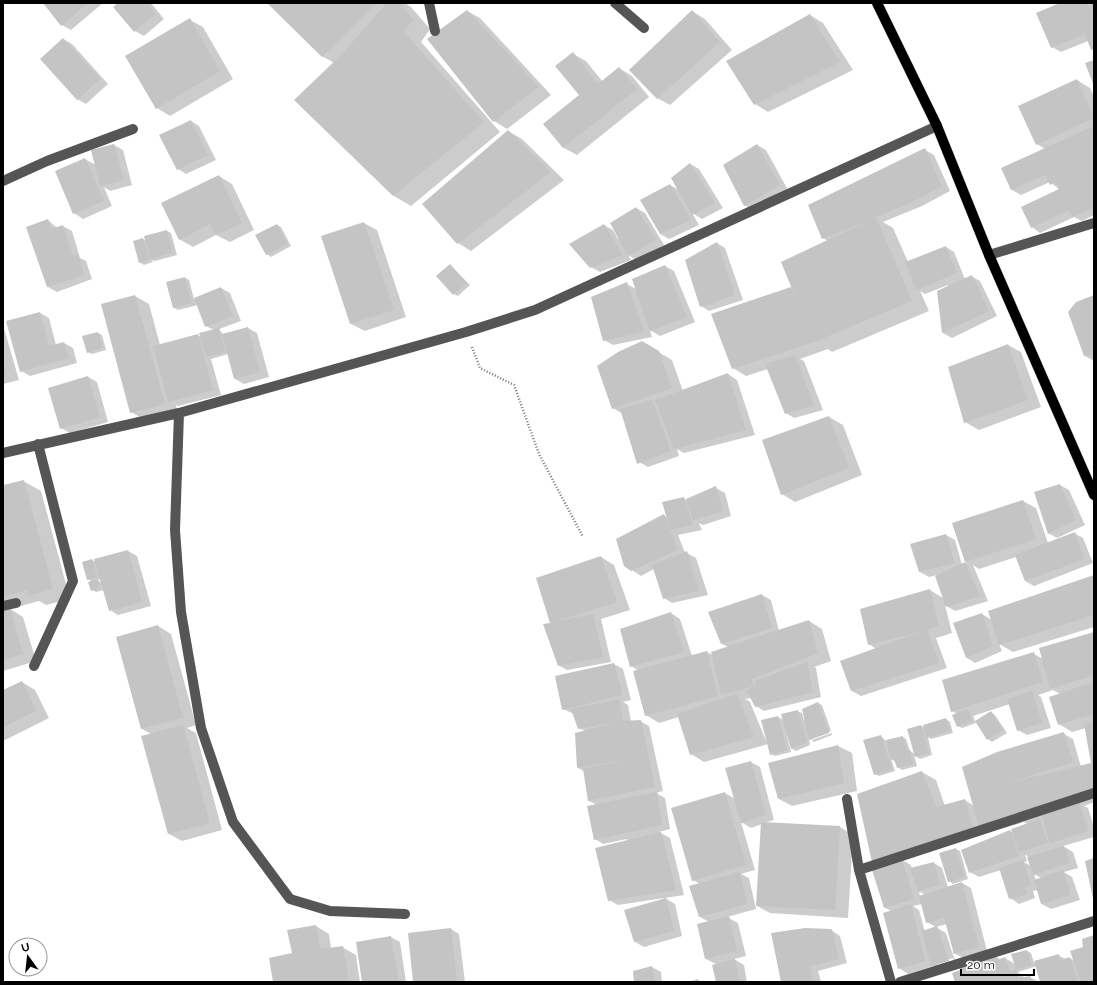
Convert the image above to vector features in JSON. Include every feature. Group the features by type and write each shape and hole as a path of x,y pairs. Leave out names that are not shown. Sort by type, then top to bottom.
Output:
{"main road":[{"path":"877,3 937,126 989,255 1094,495"}],"street":[{"path":"429,3 435,32"},
{"path":"615,3 644,28"},
{"path":"3,453 179,412 466,332 548,305 937,126"},
{"path":"3,181 47,160 133,130"},
{"path":"989,255 1094,223"},
{"path":"179,412 175,530 181,612 201,728 233,822 290,899 330,911 406,914"},
{"path":"34,666 73,581 38,444"},
{"path":"3,606 16,604"},
{"path":"859,870 1094,793"},
{"path":"847,799 859,870 891,982"},
{"path":"900,982 1094,921"}],"path":[{"path":"466,332 480,368 514,385 539,454 583,537"}],"building":[{"path":"43,3 88,3 61,26"},
{"path":"118,3 147,3 156,14 134,32 113,7"},
{"path":"267,3 376,3 322,57"},
{"path":"387,3 400,3 413,19 404,32 484,122 393,196 294,100 341,55"},
{"path":"1060,3 1086,3 1088,6 1094,3 1094,49 1091,50 1085,34 1051,48 1036,13"},
{"path":"467,10 539,87 493,122 427,39"},
{"path":"692,10 720,42 657,99 629,70"},
{"path":"810,14 840,62 754,105 726,61"},
{"path":"190,18 220,71 156,109 125,56"},
{"path":"63,38 100,79 77,100 40,59"},
{"path":"573,52 598,84 619,67 637,89 563,148 543,124 579,95 555,66"},
{"path":"1094,60 1094,86 1085,63"},
{"path":"1077,79 1094,118 1036,145 1018,106"},
{"path":"191,120 208,155 177,170 159,135"},
{"path":"1094,126 1094,207 1072,217 1069,210 1031,228 1021,207 1059,189 1056,182 1050,185 1045,175 1011,190 1001,168"},
{"path":"508,130 551,172 457,244 422,204"},
{"path":"114,144 124,180 100,186 91,150"},
{"path":"757,144 780,185 744,206 723,165"},
{"path":"925,148 942,186 912,202 876,217 912,301 814,342 732,369 711,314 791,287 802,313 781,262 870,220 822,239 808,205"},
{"path":"85,158 104,201 73,214 55,171"},
{"path":"690,163 715,203 692,215 671,178"},
{"path":"219,175 242,223 216,235 210,224 179,240 161,203"},
{"path":"670,184 691,220 660,234 640,200"},
{"path":"636,207 656,240 628,256 610,223"},
{"path":"48,219 51,229 63,225 73,256 78,255 84,275 47,287 26,227"},
{"path":"364,222 394,310 350,324 321,236"},
{"path":"277,224 288,244 266,255 255,235"},
{"path":"604,224 623,255 590,268 569,244"},
{"path":"167,230 173,253 150,259 144,236"},
{"path":"143,238 149,260 139,263 133,241"},
{"path":"717,242 735,295 700,307 685,260"},
{"path":"946,246 957,273 916,290 905,262"},
{"path":"450,264 467,283 453,295 436,276"},
{"path":"665,265 687,317 650,331 632,279"},
{"path":"972,275 989,311 942,333 937,291"},
{"path":"185,277 192,303 173,308 166,282"},
{"path":"627,282 644,332 603,341 591,297"},
{"path":"221,287 233,316 205,327 194,298"},
{"path":"135,295 165,404 130,413 101,304"},
{"path":"1094,295 1094,354 1084,356 1068,312 1076,302"},
{"path":"40,312 49,346 64,342 69,358 20,372 6,321"},
{"path":"248,327 260,372 234,379 222,334"},
{"path":"219,328 225,352 206,357 199,333"},
{"path":"98,332 103,348 87,353 82,336"},
{"path":"198,334 213,390 168,402 153,346"},
{"path":"642,341 659,351 672,388 612,409 597,366 618,352"},
{"path":"1008,344 1028,400 964,423 948,367"},
{"path":"795,355 814,405 785,414 765,364"},
{"path":"3,363 6,372 3,373"},
{"path":"728,373 746,430 674,449 655,400"},
{"path":"88,376 100,417 60,429 48,388"},
{"path":"652,400 671,451 637,464 620,409"},
{"path":"829,416 849,468 781,495 762,440"},
{"path":"24,480 53,589 28,596 27,590 3,597 3,485"},
{"path":"1060,484 1076,520 1048,534 1034,492"},
{"path":"716,486 723,511 693,520 686,499"},
{"path":"684,497 693,525 670,530 677,550 631,571 624,566 616,539 664,514 670,529 662,502"},
{"path":"1023,500 1036,539 965,562 952,523"},
{"path":"1075,532 1084,559 1025,581 1015,555"},
{"path":"946,534 955,563 919,572 910,544"},
{"path":"128,550 142,602 109,611 94,559"},
{"path":"687,551 699,591 663,599 652,565"},
{"path":"601,556 617,602 553,622 593,614 603,657 558,666 543,624 550,623 536,578"},
{"path":"92,559 97,577 87,580 82,562"},
{"path":"965,562 980,596 946,607 935,576"},
{"path":"1094,575 1094,615 999,645 988,611"},
{"path":"98,579 100,588 91,591 88,582"},
{"path":"930,589 939,626 927,629 939,663 851,691 840,661 923,631 868,645 860,609"},
{"path":"762,594 772,628 721,644 708,612"},
{"path":"10,608 23,654 3,660 3,610"},
{"path":"671,612 684,652 630,667 620,629"},
{"path":"982,613 993,646 966,658 953,623"},
{"path":"809,620 818,653 752,679 754,686 721,695 711,652"},
{"path":"158,625 183,718 141,729 116,637"},
{"path":"1094,632 1094,675 1050,689 1039,648"},
{"path":"707,651 718,696 645,716 633,671"},
{"path":"1034,652 1043,682 951,712 942,680"},
{"path":"807,662 813,692 755,707 747,691 756,685 755,681"},
{"path":"614,663 623,695 562,710 555,676"},
{"path":"22,681 36,711 3,727 3,690"},
{"path":"1094,682 1094,714 1058,725 1049,697"},
{"path":"1032,691 1042,723 1017,731 1007,699"},
{"path":"737,694 754,737 690,755 677,714"},
{"path":"619,699 623,721 641,720 655,787 588,801 583,769 628,759 577,768 575,733 618,722 578,729 571,709"},
{"path":"818,702 829,733 809,740 802,709"},
{"path":"968,709 972,721 957,727 952,715"},
{"path":"798,710 807,742 791,749 781,714"},
{"path":"991,711 1003,730 987,740 975,721"},
{"path":"778,716 787,750 770,755 761,720"},
{"path":"946,718 950,731 926,738 923,725"},
{"path":"1094,722 1094,792 979,827 962,767 997,752 1064,732 1073,762 1008,783 1091,763 1084,724"},
{"path":"183,725 210,823 168,834 141,736"},
{"path":"921,725 929,753 915,757 907,729"},
{"path":"881,735 892,769 874,775 863,740"},
{"path":"903,736 907,751 910,750 913,764 897,768 894,759 891,760 886,740"},
{"path":"838,745 844,783 778,799 768,763"},
{"path":"751,761 766,815 741,823 725,768"},
{"path":"922,771 936,807 965,799 973,828 872,862 857,794"},
{"path":"657,792 662,825 594,840 587,806"},
{"path":"725,792 746,865 692,881 671,808"},
{"path":"1079,802 1089,831 1050,843 1042,815"},
{"path":"1040,819 1048,843 1019,852 1011,829"},
{"path":"761,822 840,826 835,910 756,906"},
{"path":"1010,830 1019,856 969,873 961,850"},
{"path":"661,832 676,890 608,901 595,848"},
{"path":"1064,846 1070,863 1033,875 1027,857"},
{"path":"956,848 965,877 948,882 939,853"},
{"path":"1094,858 1094,899 1093,899 1085,861"},
{"path":"902,859 914,899 884,908 872,870"},
{"path":"1023,860 1031,885 1025,887 1027,894 1009,899 999,868"},
{"path":"934,862 940,884 918,892 910,868"},
{"path":"1063,870 1071,895 1041,904 1034,880"},
{"path":"740,872 747,904 699,917 689,886"},
{"path":"962,882 979,947 954,954 944,918 926,923 919,896"},
{"path":"666,898 674,931 634,942 624,910"},
{"path":"911,904 925,961 898,969 883,913"},
{"path":"729,916 737,951 705,959 697,924"},
{"path":"316,925 320,949 343,946 349,982 273,982 269,958 292,953 287,930"},
{"path":"937,926 949,961 931,966 922,931"},
{"path":"451,928 457,982 413,982 408,933"},
{"path":"805,928 832,929 839,959 810,966 813,982 781,982 771,933"},
{"path":"1094,935 1094,982 1081,982 1070,951 1083,947 1082,939"},
{"path":"391,936 399,982 362,982 356,942"},
{"path":"1027,950 1032,965 1016,969 1011,954"},
{"path":"1059,954 1060,960 1070,957 1078,982 1040,982 1034,961"},
{"path":"995,955 997,960 1005,957 1010,971 1016,969 1018,978 1030,976 1032,982 955,982 952,973 960,970 959,967"},
{"path":"735,959 740,982 716,982 712,965"},
{"path":"652,966 655,982 634,982 633,971"},
{"path":"698,979 699,982 689,982"}]}
